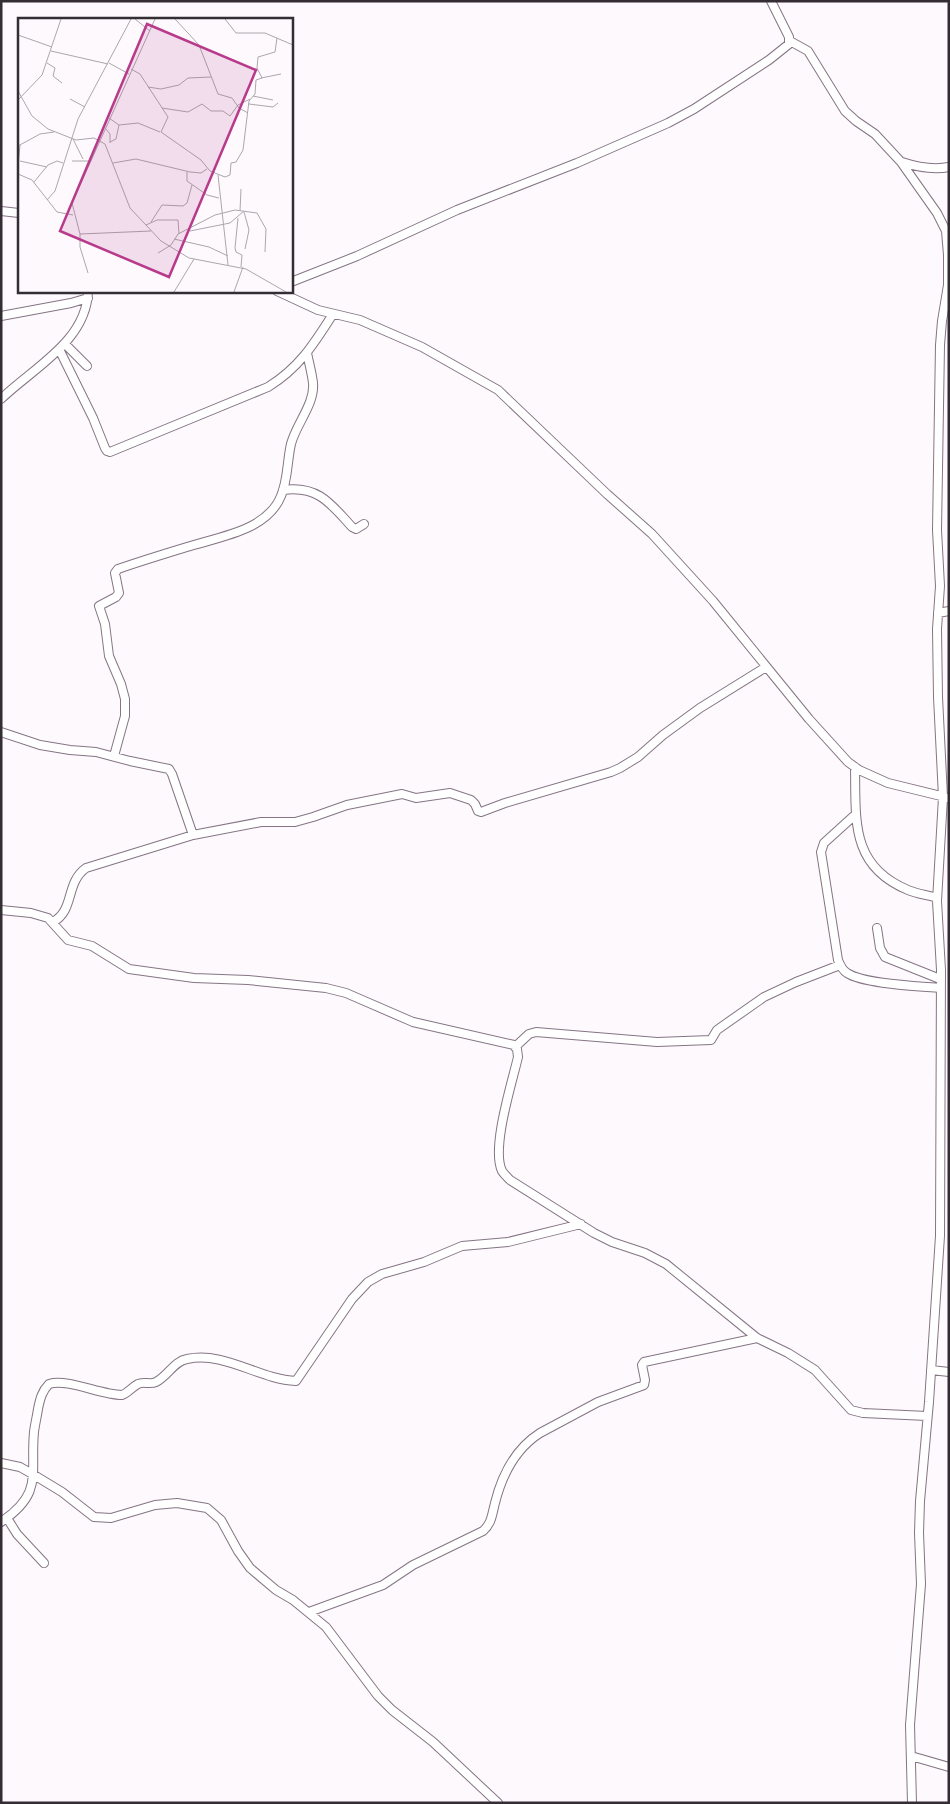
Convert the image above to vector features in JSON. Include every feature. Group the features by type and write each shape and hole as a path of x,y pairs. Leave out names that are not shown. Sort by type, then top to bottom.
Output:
{"street":[{"path":"771,1 790,41 803,47 810,53 845,111 875,134 901,162 937,213 946,231 948,243 948,285 942,321 939,373 937,532 940,586 938,613 938,697 946,798 937,898 940,984 940,1236 920,1501 919,1533 922,1584 912,1692 912,1803"},
{"path":"292,282 357,256 457,210 577,163 668,123 694,109 747,75 786,47 790,41"},
{"path":"901,162 917,167 939,169 949,166"},
{"path":"1,211 18,214"},
{"path":"279,292 333,314 360,320 422,347 483,381 507,397 535,426 652,534 713,601 766,668 848,762 888,784 946,798"},
{"path":"1,316 71,303 88,295"},
{"path":"1,399 62,346 82,317 88,295"},
{"path":"62,346 105,448 109,452 268,387 281,379 307,354 333,314"},
{"path":"62,346 87,366"},
{"path":"114,756 125,716 125,699 110,656 104,624 98,606 118,593 116,570 176,550 227,536 246,528 273,511 282,496 291,444 312,393 313,384 307,354"},
{"path":"283,490 293,488 308,490 331,504 352,527 356,528 364,524"},
{"path":"938,613 949,611"},
{"path":"53,922 65,912 72,885 78,874 86,868 193,835 261,822 295,822 348,805 402,794 416,798 450,793 471,800 478,811 484,812 505,803 611,772 638,757 663,735 700,708 766,668"},
{"path":"1,732 40,745 96,752 170,770 193,835"},
{"path":"855,767 856,814 864,854 877,871 909,891 937,898"},
{"path":"856,814 824,843 821,852 832,927 840,965 848,974 864,979 890,983 940,984"},
{"path":"1,910 40,915 53,922 68,940 92,946 129,968 194,978 248,980 326,988 346,993 413,1022 502,1041 515,1047 518,1057 500,1139 502,1171 510,1180 594,1234 645,1253 666,1264 757,1338 816,1370 851,1410 863,1413 927,1416"},
{"path":"876,928 880,948 886,957 940,984"},
{"path":"515,1047 529,1034 540,1032 657,1042 711,1040 718,1030 764,997 840,965"},
{"path":"44,1563 4,1520 23,1502 31,1489 34,1475 35,1424 42,1393 49,1384 62,1383 122,1395 138,1384 158,1382 182,1360 206,1357 236,1364 265,1375 296,1381 352,1299 360,1289 375,1277 424,1262 466,1245 508,1242 581,1224"},
{"path":"309,1612 383,1585 413,1565 483,1531 493,1515 504,1474 511,1461 522,1448 540,1433 598,1402 644,1385 642,1365 644,1362 757,1338"},
{"path":"931,1370 949,1372"},
{"path":"1,1463 20,1468 34,1475 62,1492 94,1517 110,1518 136,1509 162,1504 177,1503 207,1508 221,1520 250,1568 326,1627 366,1681 392,1710 433,1742 498,1803"},
{"path":"911,1756 949,1767"}]}
